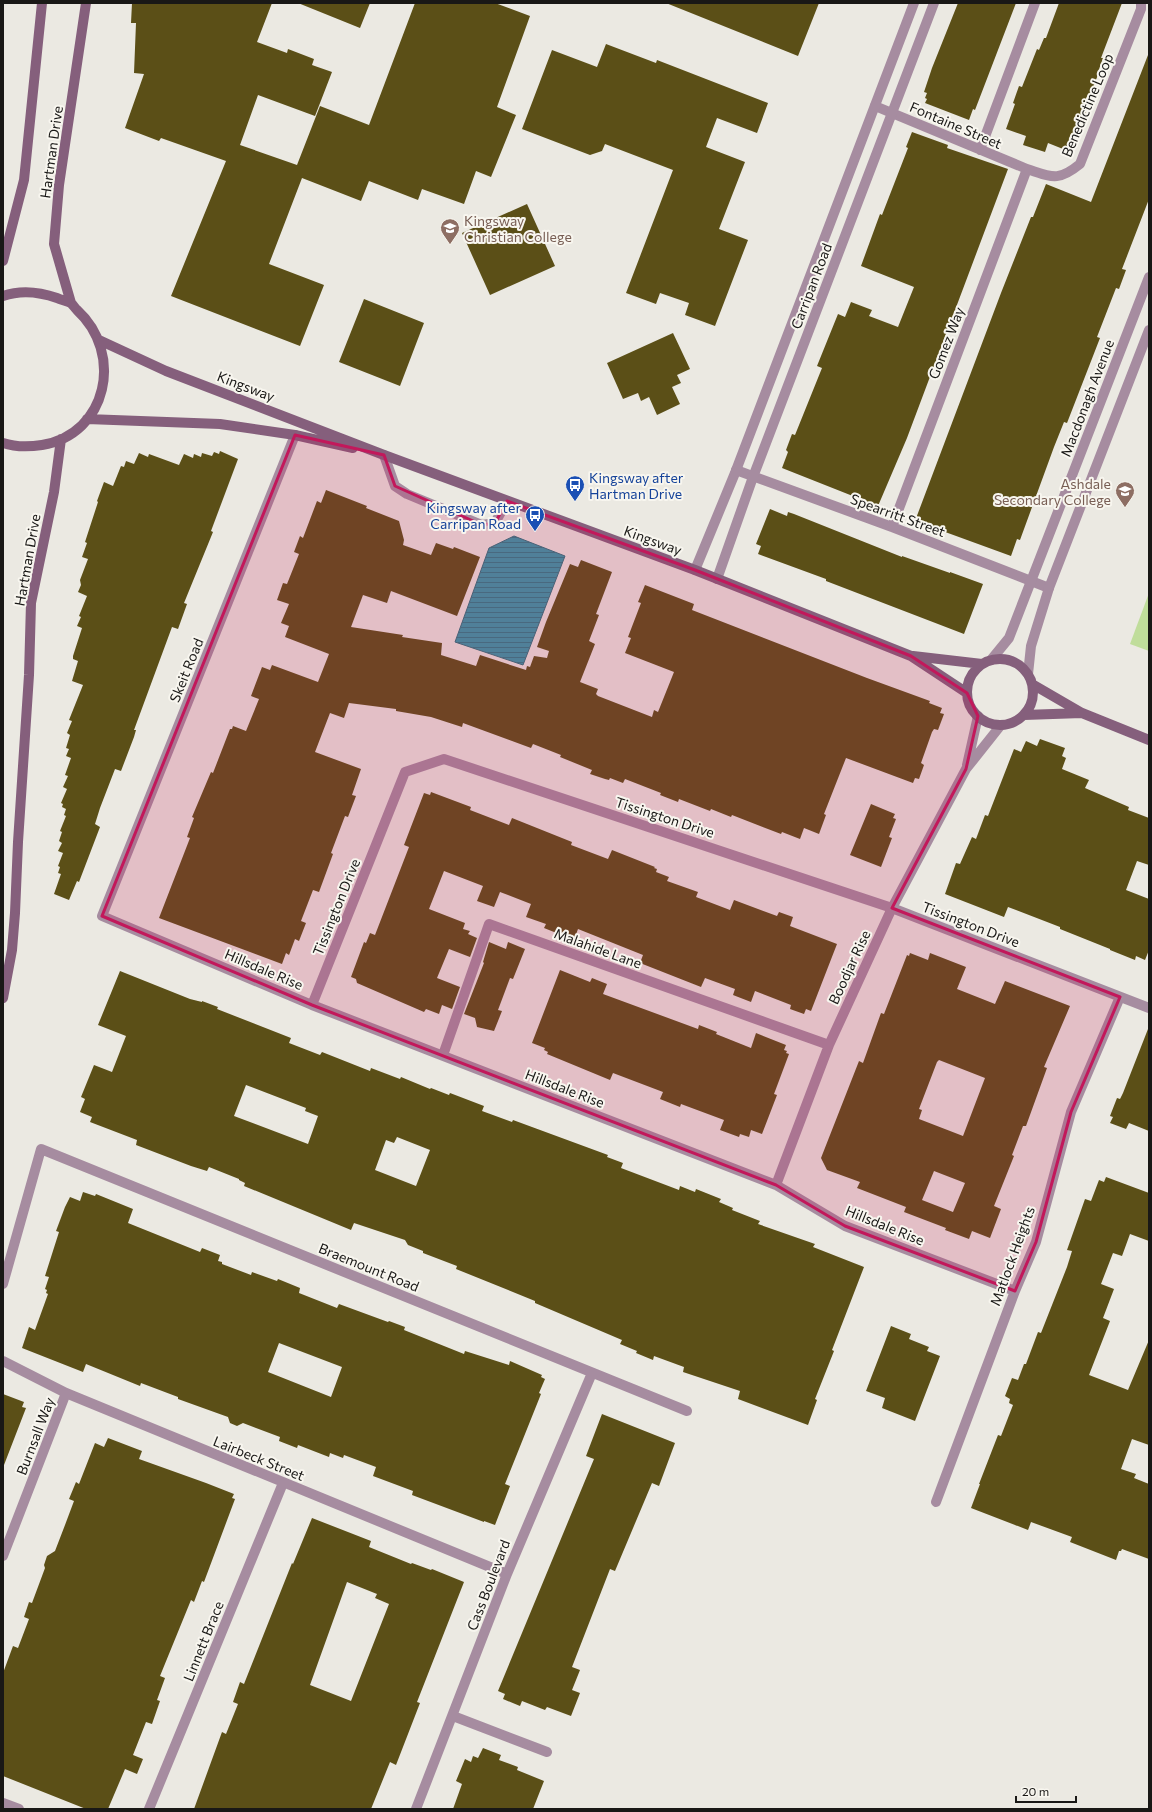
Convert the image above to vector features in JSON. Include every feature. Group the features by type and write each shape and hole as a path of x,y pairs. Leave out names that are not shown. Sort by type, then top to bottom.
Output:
{"main road":[{"name":"Hartman Drive","path":"3,261 24,180 42,3"},
{"name":"Hartman Drive","path":"71,303 54,244 60,185 86,3"},
{"path":"3,296 27,292 45,294 71,303 88,322 99,340 105,363 103,387 94,409 87,419 75,430 61,439 48,444 20,446 3,443"},
{"name":"Kingsway","path":"99,340 166,371 384,455 695,570 911,656 967,693"},
{"name":"Kingsway","path":"87,419 220,424 295,435 384,455"},
{"name":"Hartman Drive","path":"3,998 12,950 15,913 29,675 31,603 54,492 61,439"},
{"name":"Kingsway","path":"911,656 987,662 1002,659 1012,661 1021,666 1030,679 1082,713 1149,740"},
{"path":"987,662 973,672 968,682 967,693 972,709 978,716 985,721 1001,725"},
{"path":"1024,715 1032,700 1030,679"},
{"name":"Kingsway","path":"1001,725 1017,720 1024,715 1082,713"}],"street":[{"name":"Carripan Road","path":"695,570 736,470 914,3"},
{"name":"Carripan Road","path":"717,579 753,477 934,3"},
{"path":"980,150 1035,3"},
{"name":"Benedictine Loop","path":"1027,169 1052,177 1068,174 1080,164 1141,9 1141,3"},
{"name":"Fontaine Street","path":"874,106 1027,169"},
{"name":"Gomez Way","path":"892,527 1027,169"},
{"name":"Macdonagh Avenue","path":"987,662 1008,638 1149,278"},
{"path":"1030,679 1031,646 1049,588 1149,330"},
{"path":"782,348 800,354"},
{"name":"Skeit Road","path":"102,916 295,435"},
{"path":"384,455 395,486 407,494 482,525 495,523 507,501"},
{"name":"Spearritt Street","path":"736,470 892,527 1049,588"},
{"name":"Boodjar Rise","path":"966,769 978,716"},
{"name":"Boodjar Rise","path":"776,1185 829,1045 892,908 966,769 1001,725"},
{"name":"Tissington Drive","path":"312,1005 405,772 444,759 892,908 1149,1008"},
{"name":"Hillsdale Rise","path":"102,916 312,1005 776,1185 845,1226 1015,1291"},
{"name":"Malahide Lane","path":"443,1055 489,924 829,1045"},
{"name":"Matlock Heights","path":"936,1502 1015,1291 1036,1242 1071,1112 1120,997"},
{"name":"Braemount Road","path":"3,1284 41,1149 687,1411"},
{"name":"Lairbeck Street","path":"3,1361 66,1393 507,1574"},
{"name":"Cass Boulevard","path":"416,1809 507,1574 592,1373"},
{"name":"Burnsall Way","path":"3,1556 66,1393"},
{"name":"Linnett Brace","path":"149,1809 283,1483"},
{"path":"453,1716 547,1752"},
{"path":"3,1803 19,1809"}],"highlighted area":[{"path":"295,435 384,455 395,486 482,525 495,523 507,501 695,570 911,656 967,693 978,716 966,769 892,908 1120,997 1071,1112 1036,1242 1015,1291 845,1226 776,1185 312,1005 102,916"}],"green space":[{"path":"1149,593 1149,651 1130,644"}],"water":[{"path":"514,536 565,556 523,665 455,642 489,548"}],"building":[{"path":"132,3 272,3 257,42 287,53 288,49 314,59 312,65 332,72 315,116 258,95 240,145 297,165 320,106 369,125 415,3 495,3 530,16 497,107 516,115 491,177 476,171 464,204 422,189 418,200 369,181 361,201 302,178 269,264 324,285 300,346 171,296 226,161 161,138 159,141 125,128 144,74 134,73 136,23 131,23"},
{"path":"298,3 370,3 360,28"},
{"path":"666,3 819,3 798,56"},
{"path":"958,3 1016,3 975,110 973,109 969,120 925,103 927,93 924,92"},
{"path":"1059,3 1122,3 1101,58 1103,58 1099,72 1084,111 1086,112 1068,151 1048,143 1045,152 1023,145 1026,136 1006,129 1015,104 1013,103 1019,86 1022,87 1037,49 1039,50 1044,38 1046,38"},
{"path":"606,44 656,63 657,60 768,103 757,133 717,118 706,147 745,162 719,229 748,240 715,326 685,315 689,303 660,293 656,304 626,293 673,170 605,144 602,151 590,155 522,129 552,50 597,67"},
{"path":"1148,55 1149,199 1122,269 1126,270 1119,289 1116,288 1097,337 1100,338 1067,423 1064,422 1054,447 1020,540 1017,539 1011,556 915,521 1001,293 1031,217 1033,217 1046,184 1091,202"},
{"path":"912,132 948,145 947,148 1008,169 907,438 878,506 782,468 788,452 786,450 792,434 795,435 822,368 817,366 838,314 845,317 851,302 872,310 869,316 898,327 914,287 861,266 880,214 882,215 908,148 906,147"},
{"path":"527,204 555,266 490,295 462,233"},
{"path":"364,299 424,323 400,386 339,362"},
{"path":"673,333 690,369 677,375 681,383 672,387 680,404 657,415 649,397 641,401 638,393 623,399 607,363"},
{"path":"220,451 238,459 211,531 213,532 184,603 187,604 178,629 172,627 134,730 136,730 134,737 121,771 115,769 100,808 95,824 100,827 79,882 77,881 69,900 54,894 61,874 58,873 60,867 58,866 63,853 58,851 62,843 59,841 62,832 60,831 66,816 64,815 66,809 62,807 63,804 61,803 67,789 63,787 68,776 65,775 71,758 66,756 69,749 66,748 70,735 67,733 72,721 69,720 83,685 72,681 78,661 73,659 73,656 82,628 77,626 81,617 79,616 87,596 78,592 81,585 80,580 88,559 82,557 87,543 85,542 98,502 97,501 104,482 113,486 121,466 124,467 126,461 134,464 139,453 148,457 149,454 179,465 184,454 193,458 194,454 201,457 202,453 212,456 214,452 219,454"},
{"path":"326,490 367,506 366,508 399,521 404,540 403,545 431,555 436,543 453,549 454,547 480,557 457,616 391,591 387,603 363,595 351,627 442,643 441,655 476,666 480,655 526,670 527,666 530,667 534,656 547,658 549,651 537,647 570,564 578,567 581,560 612,572 596,614 599,615 589,641 595,644 580,682 598,689 596,694 598,696 652,717 654,710 658,712 674,672 625,653 631,638 628,637 641,603 638,602 645,585 694,604 692,610 930,701 929,703 942,708 940,713 944,714 938,730 934,729 932,732 921,763 924,765 919,779 915,778 913,783 846,758 824,814 826,815 819,834 804,828 800,839 782,832 781,834 732,815 731,817 711,809 710,811 679,799 678,802 660,795 661,793 625,779 623,783 610,778 609,780 590,774 592,770 560,757 561,755 533,744 531,748 463,723 462,727 431,717 396,711 396,709 349,703 344,718 330,713 315,752 361,769 352,795 356,796 348,817 345,816 331,853 333,854 319,892 313,890 301,921 306,923 299,941 295,939 289,955 286,953 282,964 159,918 190,838 187,837 194,818 192,817 211,772 213,773 230,729 232,729 233,726 246,731 259,699 251,696 262,667 270,670 272,665 318,682 329,654 285,637 289,626 281,623 289,604 277,600 283,583 287,584 299,554 294,552 300,536 303,538 317,501 321,503"},
{"path":"770,509 787,516 788,512 794,514 902,557 983,584 964,634 826,581 826,579 758,554 761,546 756,544"},
{"path":"1040,739 1065,748 1062,756 1066,758 1062,769 1089,780 1085,788 1129,807 1128,810 1149,818 1149,865 1137,861 1126,890 1149,899 1149,950 1145,960 1136,956 1135,960 1060,929 1060,927 1008,907 1004,917 945,894 956,863 960,864 972,837 976,839 985,815 988,816 1014,749 1021,752 1026,741 1037,746"},
{"path":"431,792 471,807 470,810 509,825 512,818 572,842 571,845 608,859 612,850 655,867 654,868 657,869 656,872 669,877 667,881 698,892 696,897 730,910 734,900 777,916 779,912 793,917 790,926 837,944 811,1011 806,1009 804,1014 790,1009 791,1005 755,991 751,1002 733,995 735,989 705,978 701,987 640,963 643,955 578,929 574,940 544,928 546,924 526,917 531,904 500,892 494,907 477,901 483,886 444,871 429,909 465,923 463,929 470,931 468,934 477,938 470,957 449,949 437,978 460,987 452,1009 442,1005 439,1014 426,1009 424,1012 357,983 356,979 351,977 364,942 366,943 370,933 375,935 409,847 404,845 424,793 430,795"},
{"path":"871,804 895,814 893,818 896,819 889,837 892,838 881,867 850,855"},
{"path":"489,942 506,949 508,942 525,949 513,979 510,978 498,1010 502,1011 494,1031 477,1027 475,1018 464,1014 484,963 483,962"},
{"path":"910,953 928,960 930,953 966,967 957,989 995,1004 1005,981 1070,1006 1044,1067 1047,1068 1026,1126 1023,1126 1012,1155 1014,1156 994,1206 1001,1209 990,1238 972,1231 969,1239 945,1230 946,1228 904,1212 906,1207 857,1188 860,1182 827,1170 821,1158 859,1061 863,1063 881,1013 884,1014 907,955 909,956","holes":["939,1060 985,1078 963,1136 919,1119 922,1110 919,1109","934,1171 965,1183 953,1212 922,1200"]},
{"path":"560,970 590,982 592,978 607,984 603,994 698,1029 699,1025 717,1032 716,1034 751,1048 756,1033 786,1045 784,1050 789,1054 774,1094 777,1095 762,1134 751,1130 749,1137 740,1134 739,1137 720,1130 724,1120 681,1104 680,1107 660,1099 663,1092 613,1073 610,1080 547,1054 548,1052 544,1050 545,1048 532,1043"},
{"path":"120,971 190,999 202,1001 218,1007 217,1009 291,1038 289,1043 320,1055 322,1052 370,1071 371,1068 400,1079 401,1077 430,1089 431,1088 449,1095 450,1093 484,1106 482,1111 512,1122 513,1120 608,1155 607,1157 623,1163 621,1168 679,1190 680,1186 695,1192 696,1189 721,1199 719,1202 733,1208 732,1210 760,1221 758,1224 815,1244 813,1247 864,1267 832,1350 834,1351 815,1399 817,1400 808,1425 738,1399 740,1391 683,1372 684,1367 654,1356 653,1360 636,1353 637,1351 620,1344 622,1340 535,1303 535,1301 456,1269 457,1266 423,1253 423,1251 408,1245 405,1240 354,1223 351,1230 244,1186 245,1183 239,1179 209,1167 207,1171 191,1166 136,1145 137,1140 90,1122 92,1117 80,1112 85,1099 81,1097 94,1065 112,1072 126,1036 98,1025","holes":["246,1085 306,1108 305,1111 318,1116 308,1144 234,1116","397,1137 430,1150 416,1186 375,1170 386,1140 394,1143"]},
{"path":"1148,1029 1149,1131 1129,1123 1126,1129 1110,1123 1113,1117 1110,1116 1117,1098 1120,1099 1123,1093"},
{"path":"1106,1177 1149,1193 1149,1241 1130,1234 1122,1256 1113,1253 1101,1284 1114,1289 1103,1318 1110,1321 1089,1375 1128,1390 1149,1340 1149,1445 1132,1439 1121,1469 1136,1474 1134,1478 1149,1484 1149,1559 1122,1549 1119,1551 1116,1560 1070,1542 1072,1537 1031,1522 1028,1530 971,1508 998,1435 1001,1436 1013,1405 1009,1403 1010,1399 1005,1396 1012,1378 1018,1380 1024,1364 1026,1364 1038,1332 1041,1333 1067,1267 1072,1251 1067,1250 1085,1199 1091,1201 1099,1180 1104,1182"},
{"path":"83,1192 95,1196 96,1194 133,1209 128,1223 200,1252 202,1248 220,1255 218,1261 222,1262 222,1264 251,1275 252,1272 277,1281 278,1279 300,1288 299,1293 337,1308 339,1304 388,1322 389,1321 405,1327 404,1330 464,1354 465,1351 509,1365 510,1361 542,1375 541,1377 545,1379 539,1393 541,1394 505,1484 510,1486 495,1525 412,1495 413,1491 373,1476 376,1467 344,1455 343,1458 330,1453 329,1457 298,1445 297,1448 279,1441 280,1437 243,1423 237,1426 230,1423 228,1417 178,1399 178,1397 141,1383 140,1386 86,1364 83,1372 22,1348 29,1327 35,1330 48,1294 46,1293 47,1290 45,1289 49,1277 45,1276 59,1232 56,1231 65,1207 70,1197 80,1201","holes":["279,1343 342,1367 331,1397 268,1372"]},
{"path":"891,1326 911,1334 909,1339 929,1347 927,1351 940,1356 915,1421 882,1408 885,1398 866,1391"},
{"path":"3,1394 24,1402 22,1407 26,1408 4,1465"},
{"path":"602,1414 675,1443 659,1486 652,1483 615,1571 610,1569 572,1667 580,1670 572,1690 580,1693 571,1716 547,1707 545,1710 522,1701 520,1706 503,1699 505,1694 498,1691 594,1459 586,1456"},
{"path":"108,1438 142,1451 139,1459 234,1494 232,1498 235,1499 204,1582 202,1581 194,1602 191,1600 160,1676 165,1678 157,1700 160,1701 152,1724 146,1722 133,1755 143,1759 137,1774 125,1769 108,1809 86,1809 3,1776 3,1673 13,1646 18,1648 29,1619 24,1617 29,1602 32,1603 45,1568 44,1565 47,1556 55,1551 74,1501 69,1499 76,1482 79,1484 95,1443 104,1447"},
{"path":"312,1518 371,1541 369,1547 411,1564 412,1563 431,1570 432,1569 464,1582 417,1702 420,1703 396,1765 390,1762 371,1809 194,1809 222,1732 226,1734 238,1704 233,1702 240,1682 244,1684 292,1563 293,1564","holes":["347,1582 377,1594 375,1598 389,1604 351,1701 310,1685"]},
{"path":"483,1748 501,1755 499,1760 518,1767 517,1770 544,1781 533,1809 453,1809 462,1784 456,1781 465,1759 471,1762 473,1756 478,1758"}],"place":[{"name":"Kingsway Christian College","path":"450,245"},
{"name":"Kingsway after Hartman Drive","path":"575,502"},
{"name":"Ashdale Secondary College","path":"1125,508"},
{"name":"Kingsway after Carripan Road","path":"535,532"}]}
